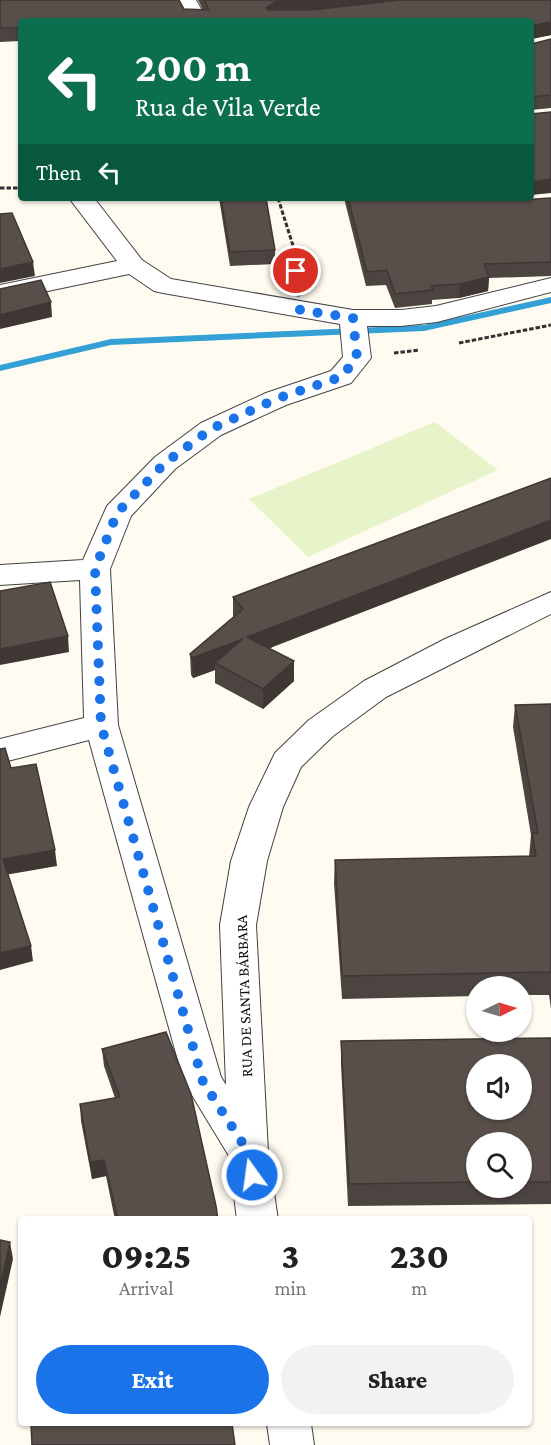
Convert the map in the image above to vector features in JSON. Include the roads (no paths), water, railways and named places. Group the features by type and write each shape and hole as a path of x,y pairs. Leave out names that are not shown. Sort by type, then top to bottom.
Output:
{"street":[{"path":"185,0 195,18"},
{"path":"83,201 133,265 163,285 300,310 354,327 437,314 549,285"},
{"path":"0,293 133,265"},
{"path":"249,1153 203,1082 101,725 95,569 117,513 165,463 211,429 276,399 341,377 357,358 354,327"},
{"path":"2,573 95,569"},
{"name":"RUA DE SANTA BÁRBARA","path":"257,1216 249,1153 238,925 249,861 266,807 287,761 321,728 375,689 551,602"},
{"path":"0,751 101,725"},
{"path":"289,1426 292,1445"}],"waterway":[{"path":"0,368 111,342 424,328 551,300"}]}
